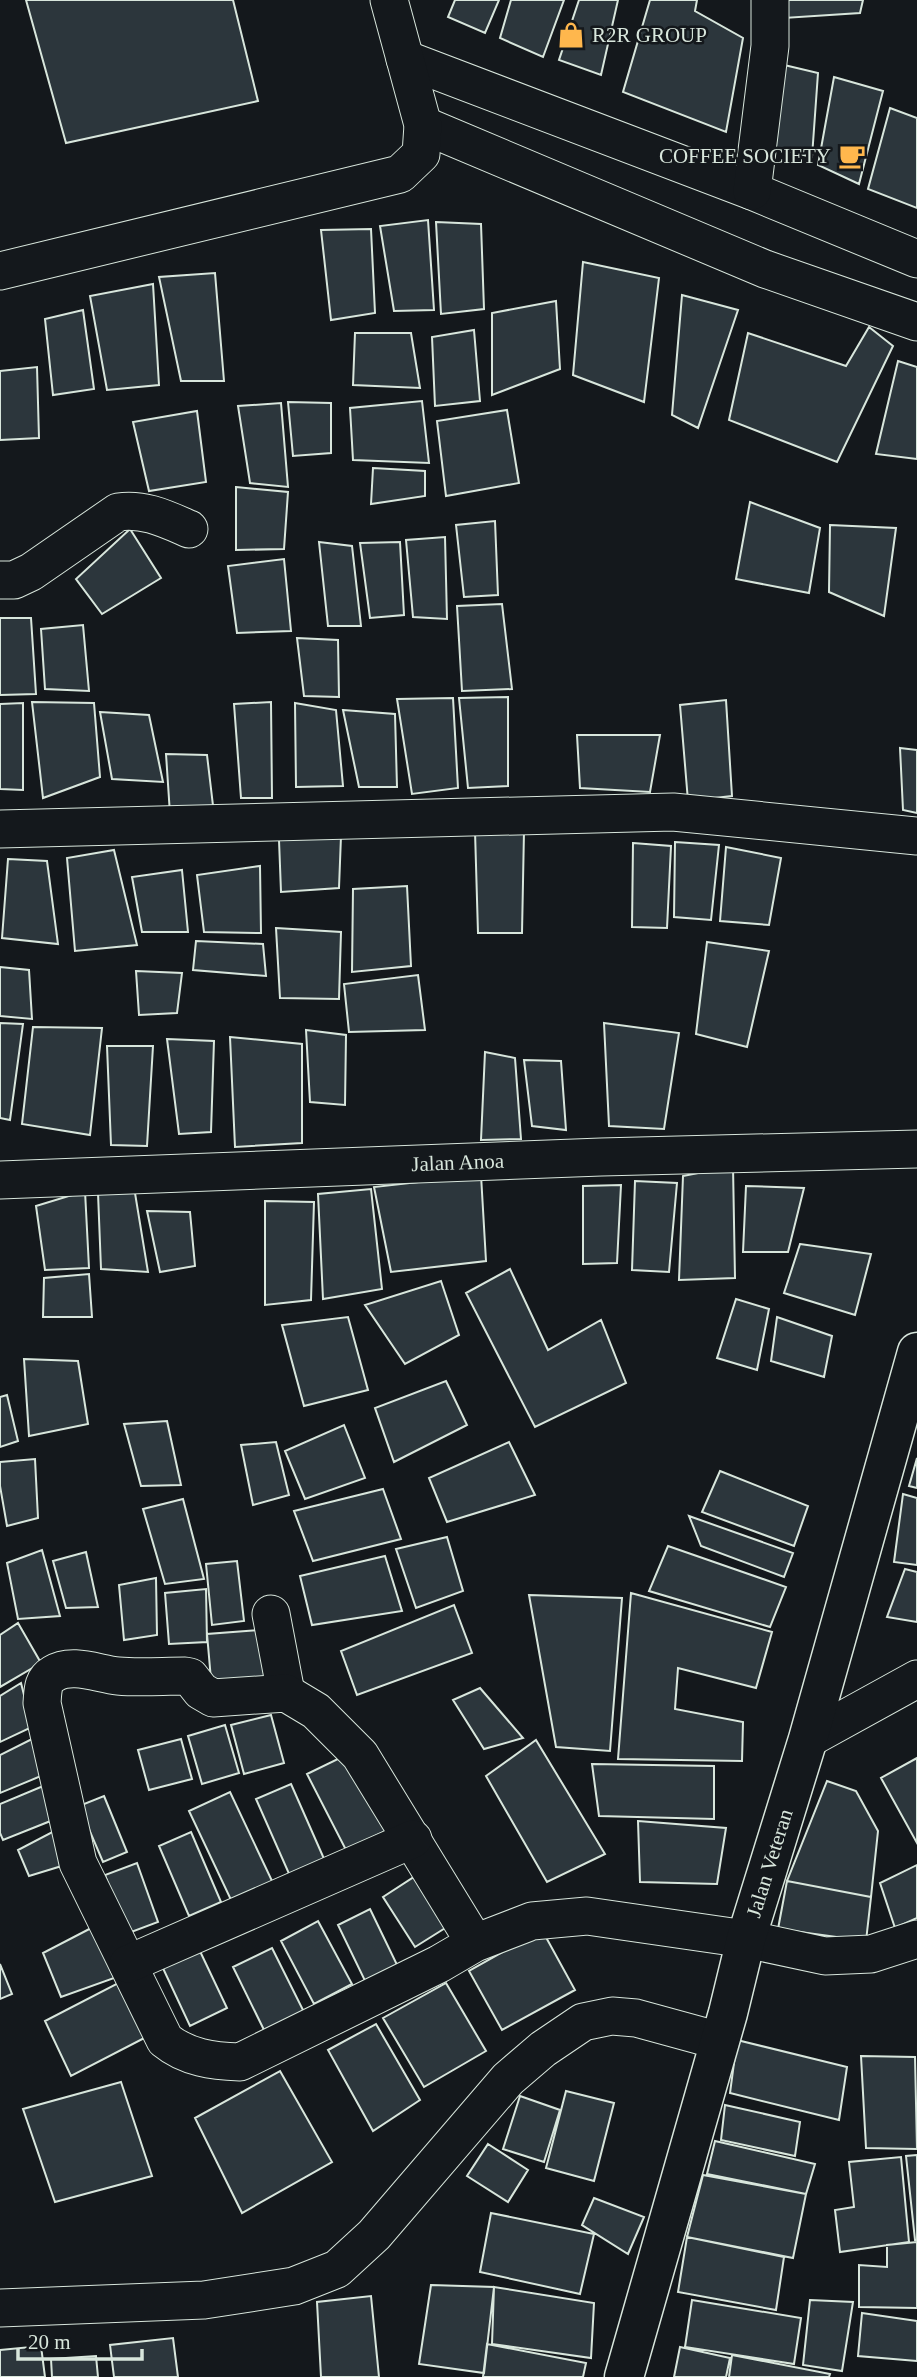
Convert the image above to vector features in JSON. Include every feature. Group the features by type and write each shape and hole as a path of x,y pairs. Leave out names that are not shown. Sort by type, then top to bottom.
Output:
{"main road":[{"name":"Jalan Veteran","path":"624,2377 724,2027 742,1953 808,1739 917,1352"}],"street":[{"path":"0,271 400,174 421,154 423,125 389,0"},
{"path":"752,191 770,46 769,0"},
{"path":"405,59 752,191 917,259"},
{"path":"423,125 765,269 917,322"},
{"path":"0,580 14,580 31,572 118,512 134,510 189,529"},
{"path":"0,829 673,812 917,836"},
{"name":"Jalan Anoa","path":"0,1180 601,1157 917,1149"},
{"path":"271,1614 286,1693"},
{"path":"475,1943 360,1755 316,1711 286,1693 213,1698 185,1676 116,1676 98,1671 67,1669 52,1674 43,1684 42,1703 78,1863 165,2040 173,2047 209,2061 240,2062 439,1964 475,1943 532,1920 587,1916 742,1953 825,1956 871,1954 917,1939"},
{"path":"808,1739 917,1679"},
{"path":"128,1964 413,1839"},
{"path":"0,2308 204,2300 294,2286 337,2269 374,2235 508,2079 543,2049 583,2022 612,2016 724,2027"}],"building":[{"path":"26,0 233,0 258,101 66,143"},
{"path":"455,0 499,0 485,33 448,17"},
{"path":"511,0 564,0 543,57 500,38"},
{"path":"579,0 618,0 601,75 559,60"},
{"path":"650,0 697,0 695,11 743,38 726,132 623,92"},
{"path":"784,0 863,0 860,13 784,18"},
{"path":"780,64 818,73 812,157 766,146"},
{"path":"834,77 883,91 859,184 818,165"},
{"path":"890,108 917,118 917,208 868,189"},
{"path":"428,220 434,310 394,311 380,226"},
{"path":"436,222 481,224 484,309 441,314"},
{"path":"371,229 375,313 331,320 321,230"},
{"path":"583,262 659,278 644,402 573,375"},
{"path":"215,273 224,381 181,381 159,277"},
{"path":"153,284 159,385 107,390 90,296"},
{"path":"682,295 738,310 698,428 672,415"},
{"path":"556,301 560,369 492,395 492,313"},
{"path":"83,310 94,389 53,395 45,319"},
{"path":"869,327 893,346 837,462 729,420 748,333 846,366"},
{"path":"474,330 480,401 435,406 432,337"},
{"path":"355,333 411,333 420,388 353,385"},
{"path":"898,361 917,367 917,459 876,454"},
{"path":"37,367 39,438 0,440 0,371"},
{"path":"422,401 429,463 353,460 350,408"},
{"path":"288,402 331,403 331,453 293,456"},
{"path":"281,403 288,487 250,483 238,406"},
{"path":"507,410 519,483 446,496 437,421"},
{"path":"197,411 206,482 149,491 133,422"},
{"path":"373,468 425,471 425,496 371,504"},
{"path":"236,487 288,492 284,549 236,550"},
{"path":"750,502 820,528 809,593 736,579"},
{"path":"495,521 498,595 464,597 456,525"},
{"path":"830,525 896,528 884,616 829,592"},
{"path":"130,529 161,578 102,614 76,579"},
{"path":"445,537 447,619 413,617 406,540"},
{"path":"319,542 352,546 361,626 328,626"},
{"path":"400,542 404,615 370,618 360,543"},
{"path":"284,559 291,631 237,633 228,566"},
{"path":"502,604 512,689 462,691 457,606"},
{"path":"0,618 31,618 36,694 0,695"},
{"path":"83,625 89,691 45,689 41,629"},
{"path":"297,638 338,640 339,697 304,696"},
{"path":"508,697 508,786 468,788 459,698"},
{"path":"453,698 458,788 412,794 397,699"},
{"path":"726,700 732,796 688,801 680,705"},
{"path":"32,702 94,703 100,777 43,798"},
{"path":"271,702 272,798 241,798 234,704"},
{"path":"23,703 23,790 0,789 0,704"},
{"path":"295,703 336,710 343,786 296,787"},
{"path":"343,710 395,714 397,787 359,787"},
{"path":"100,712 149,715 163,782 112,779"},
{"path":"577,735 660,735 650,792 580,788"},
{"path":"900,748 917,750 917,813 903,810"},
{"path":"166,754 207,755 214,814 170,814"},
{"path":"475,831 524,831 522,933 478,933"},
{"path":"341,836 339,888 281,892 279,840"},
{"path":"675,842 719,845 711,920 674,917"},
{"path":"633,843 671,846 667,928 632,927"},
{"path":"726,847 781,858 769,925 720,921"},
{"path":"114,850 137,945 75,951 67,858"},
{"path":"8,859 47,861 58,944 2,938"},
{"path":"260,866 261,933 204,932 197,875"},
{"path":"182,870 188,932 142,932 132,877"},
{"path":"407,886 411,966 352,972 353,889"},
{"path":"276,928 341,932 339,999 280,998"},
{"path":"196,941 263,944 266,976 193,970"},
{"path":"707,942 769,951 747,1047 696,1034"},
{"path":"0,967 29,970 32,1019 0,1016"},
{"path":"136,971 182,973 177,1013 139,1015"},
{"path":"418,975 425,1030 349,1032 344,984"},
{"path":"0,1023 23,1024 10,1120 0,1118"},
{"path":"604,1023 679,1033 664,1129 609,1126"},
{"path":"33,1027 102,1028 90,1135 22,1124"},
{"path":"306,1030 346,1035 345,1105 310,1102"},
{"path":"230,1037 302,1044 302,1143 235,1147"},
{"path":"167,1039 214,1041 211,1132 179,1134"},
{"path":"107,1046 153,1046 147,1146 111,1145"},
{"path":"485,1052 515,1058 521,1139 481,1140"},
{"path":"524,1060 561,1061 566,1130 532,1126"},
{"path":"733,1166 735,1278 679,1280 683,1176"},
{"path":"481,1175 486,1261 391,1272 374,1187"},
{"path":"635,1181 677,1183 669,1272 632,1270"},
{"path":"621,1185 617,1263 583,1264 583,1186"},
{"path":"746,1186 804,1188 788,1252 743,1252"},
{"path":"371,1189 382,1289 323,1299 318,1194"},
{"path":"85,1191 89,1268 45,1270 36,1206"},
{"path":"98,1193 135,1193 148,1272 101,1269"},
{"path":"265,1201 314,1202 311,1300 265,1305"},
{"path":"147,1211 190,1212 195,1266 160,1272"},
{"path":"800,1244 871,1254 855,1315 784,1293"},
{"path":"510,1269 548,1350 601,1320 626,1383 535,1427 466,1293"},
{"path":"89,1274 92,1317 43,1317 44,1278"},
{"path":"441,1281 459,1335 405,1364 365,1305"},
{"path":"736,1299 769,1309 757,1370 717,1358"},
{"path":"348,1317 368,1390 304,1406 282,1325"},
{"path":"777,1317 832,1336 824,1377 771,1361"},
{"path":"24,1359 78,1361 88,1424 29,1436"},
{"path":"446,1381 467,1425 394,1462 375,1408"},
{"path":"7,1395 18,1441 0,1447 0,1397"},
{"path":"167,1421 181,1485 141,1486 124,1424"},
{"path":"344,1425 365,1478 305,1499 285,1451"},
{"path":"276,1442 289,1495 253,1505 241,1445"},
{"path":"509,1442 535,1495 447,1522 429,1478"},
{"path":"917,1458 917,1488 909,1486"},
{"path":"35,1459 38,1518 7,1526 0,1486 0,1462"},
{"path":"720,1471 808,1506 794,1546 702,1512"},
{"path":"383,1489 401,1539 313,1561 294,1511"},
{"path":"903,1494 917,1498 917,1565 894,1562"},
{"path":"183,1499 204,1579 165,1584 143,1509"},
{"path":"689,1516 793,1553 784,1577 701,1546"},
{"path":"447,1537 463,1591 416,1608 396,1549"},
{"path":"668,1546 786,1587 770,1627 649,1591"},
{"path":"42,1550 60,1616 18,1619 7,1563"},
{"path":"86,1552 98,1607 66,1608 53,1561"},
{"path":"385,1556 402,1611 312,1625 300,1576"},
{"path":"237,1561 244,1621 212,1625 206,1564"},
{"path":"905,1569 917,1572 917,1622 887,1617"},
{"path":"156,1578 157,1635 124,1640 119,1585"},
{"path":"206,1589 207,1642 169,1644 165,1593"},
{"path":"631,1593 772,1632 756,1688 678,1668 675,1709 743,1722 742,1761 618,1759"},
{"path":"529,1595 622,1598 610,1751 556,1747"},
{"path":"454,1605 472,1653 357,1695 341,1651"},
{"path":"18,1623 41,1663 0,1687 0,1635"},
{"path":"260,1630 266,1686 212,1691 207,1634"},
{"path":"21,1683 32,1727 0,1742 0,1696"},
{"path":"480,1688 523,1738 484,1749 453,1700"},
{"path":"271,1715 284,1763 244,1774 231,1725"},
{"path":"225,1725 239,1773 202,1784 188,1736"},
{"path":"32,1739 41,1776 0,1793 0,1755"},
{"path":"181,1739 192,1779 149,1790 138,1750"},
{"path":"536,1740 605,1854 547,1882 486,1776"},
{"path":"348,1754 386,1831 346,1850 307,1774"},
{"path":"917,1758 917,1843 881,1778"},
{"path":"592,1764 714,1766 714,1819 599,1816"},
{"path":"827,1781 856,1791 878,1831 871,1897 787,1881"},
{"path":"48,1784 53,1820 3,1840 0,1833 0,1804"},
{"path":"291,1784 325,1861 290,1876 256,1799"},
{"path":"230,1792 273,1883 232,1902 189,1811"},
{"path":"104,1796 127,1852 103,1862 79,1806"},
{"path":"638,1821 726,1828 717,1884 640,1882"},
{"path":"60,1828 65,1865 29,1876 18,1850"},
{"path":"191,1832 221,1902 189,1916 159,1846"},
{"path":"137,1863 158,1922 126,1934 105,1875"},
{"path":"917,1865 917,1918 895,1928 880,1883"},
{"path":"417,1875 450,1925 415,1947 383,1897"},
{"path":"787,1881 871,1897 866,1941 778,1929"},
{"path":"370,1909 400,1971 368,1987 338,1925"},
{"path":"318,1921 352,1984 314,2004 281,1941"},
{"path":"97,1925 117,1977 61,1997 43,1953"},
{"path":"542,1930 575,1990 502,2030 469,1971"},
{"path":"198,1947 227,2008 190,2026 161,1964"},
{"path":"272,1948 305,2014 266,2034 233,1967"},
{"path":"0,1964 12,1994 0,1999"},
{"path":"126,1979 154,2033 71,2076 45,2021"},
{"path":"446,1983 486,2051 424,2087 383,2018"},
{"path":"376,2024 420,2100 373,2131 328,2050"},
{"path":"737,2040 847,2067 839,2120 730,2093"},
{"path":"861,2056 915,2057 917,2149 866,2148"},
{"path":"280,2071 332,2162 242,2213 195,2118"},
{"path":"121,2082 152,2176 55,2202 23,2109"},
{"path":"566,2091 614,2103 594,2181 546,2168"},
{"path":"520,2096 560,2110 544,2162 503,2149"},
{"path":"725,2105 800,2122 795,2156 721,2140"},
{"path":"715,2141 815,2164 806,2194 707,2174"},
{"path":"488,2144 528,2170 508,2202 467,2176"},
{"path":"917,2155 917,2240 915,2240 906,2156"},
{"path":"901,2157 909,2242 840,2252 835,2210 854,2207 849,2162"},
{"path":"703,2175 806,2194 793,2258 687,2237"},
{"path":"594,2198 644,2217 628,2254 582,2225"},
{"path":"491,2213 594,2234 580,2294 480,2272"},
{"path":"687,2237 784,2257 776,2310 678,2292"},
{"path":"917,2242 917,2308 859,2307 859,2265 887,2267 887,2245"},
{"path":"431,2285 494,2287 484,2373 419,2364"},
{"path":"494,2287 594,2303 591,2358 492,2344"},
{"path":"371,2296 379,2377 321,2377 317,2302"},
{"path":"692,2300 801,2318 794,2364 685,2347"},
{"path":"810,2300 853,2302 842,2371 803,2365"},
{"path":"862,2313 917,2321 917,2361 858,2356"},
{"path":"173,2338 178,2377 114,2377 110,2345"},
{"path":"487,2344 586,2363 583,2377 483,2377"},
{"path":"41,2346 45,2377 0,2377 0,2350"},
{"path":"680,2347 730,2358 726,2377 674,2377"},
{"path":"732,2355 830,2374 829,2377 729,2377"},
{"path":"96,2356 98,2377 52,2377 51,2359"}],"place":[{"name":"R2R GROUP","path":"571,35"},
{"name":"COFFEE SOCIETY","path":"852,156"}]}
